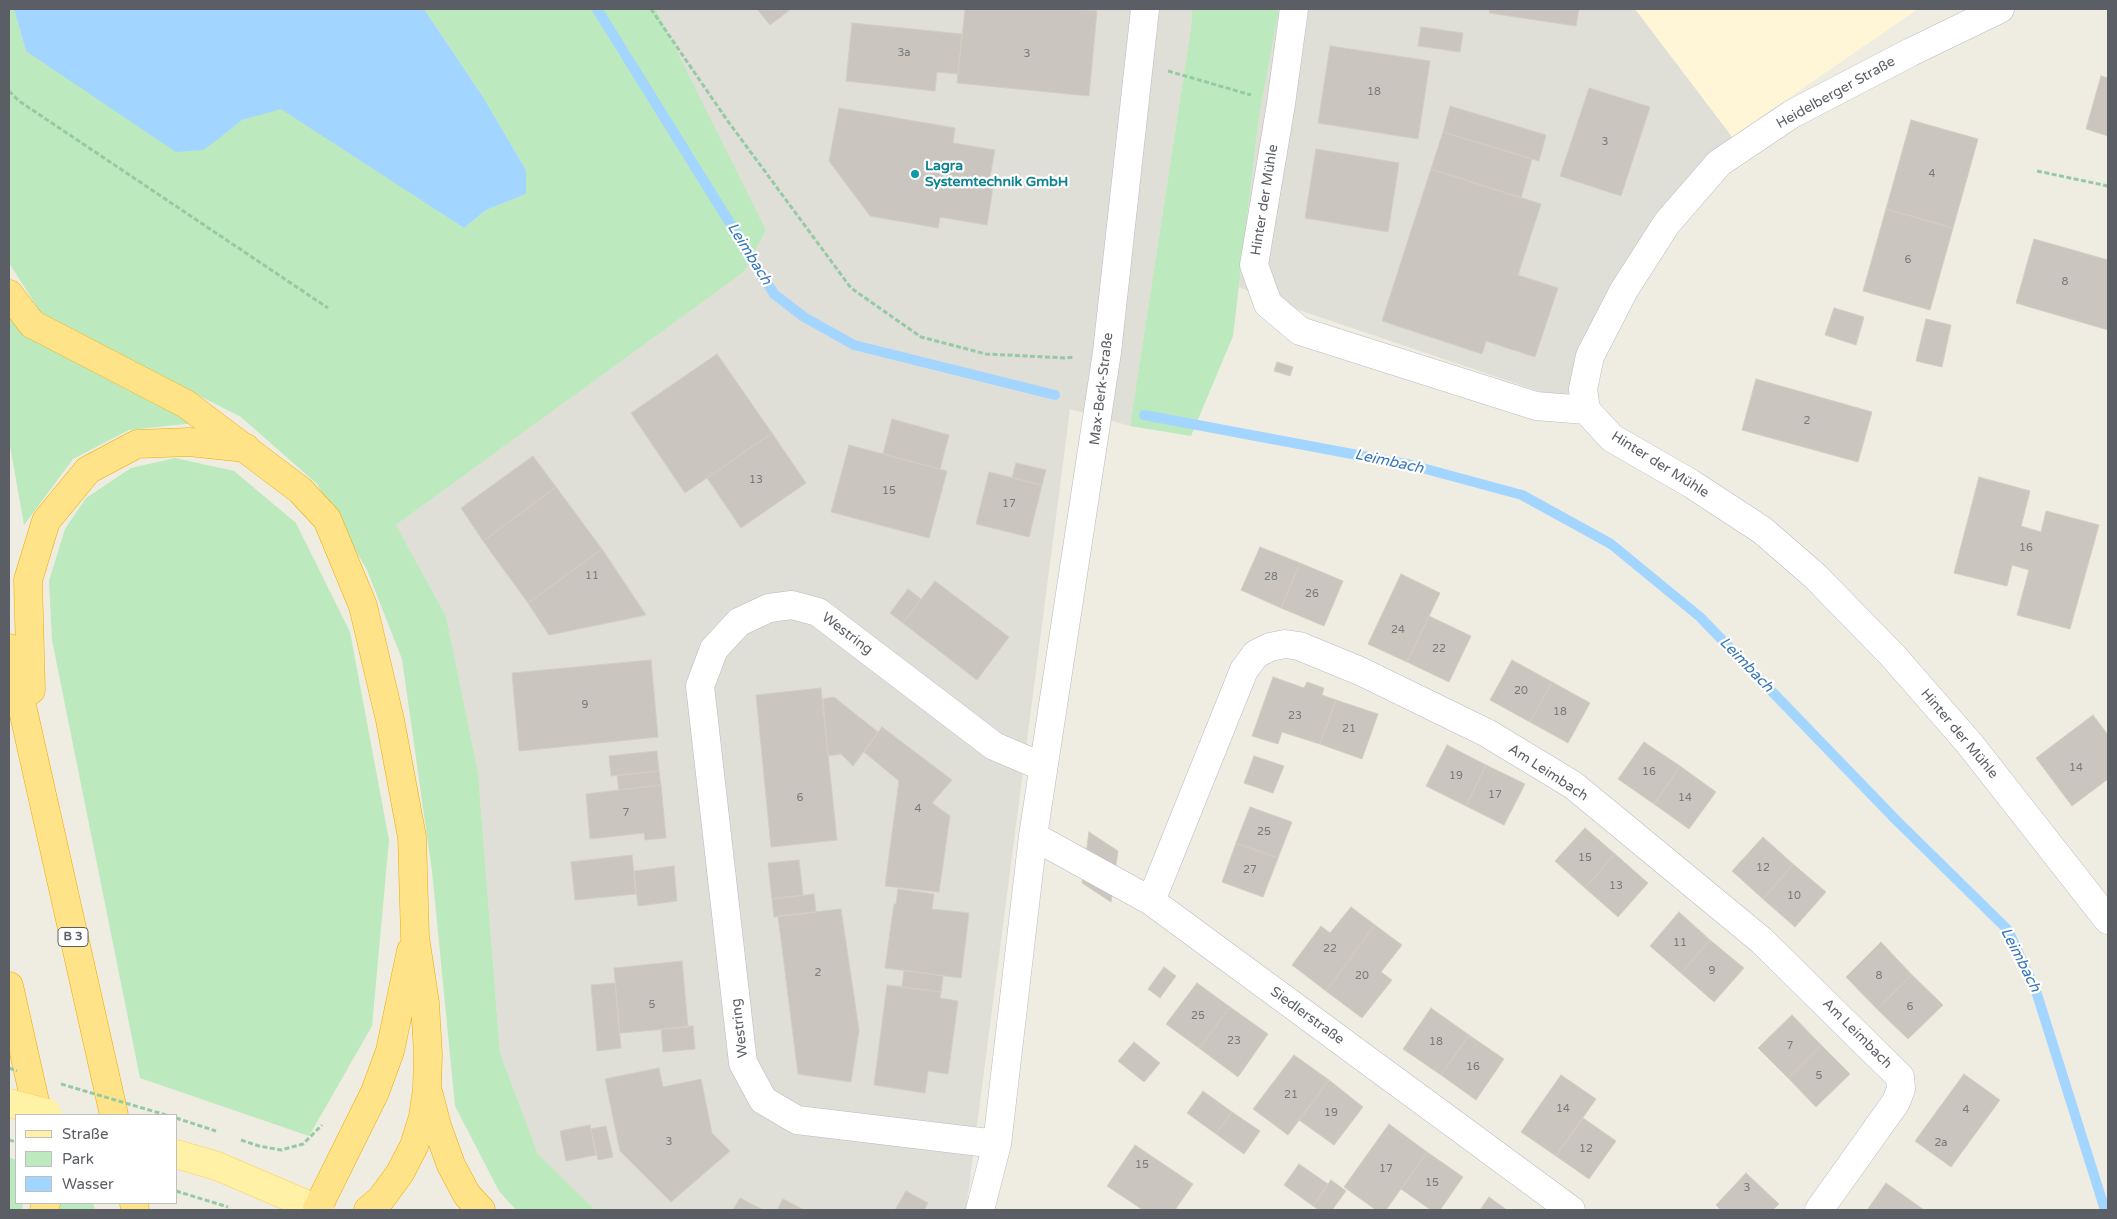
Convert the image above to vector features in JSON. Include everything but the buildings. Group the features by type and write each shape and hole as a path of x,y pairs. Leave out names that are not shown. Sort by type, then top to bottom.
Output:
{"highway":[{"path":"9,294 32,324 186,404 300,490 327,519 363,606 390,720 412,837 414,937 425,1003 427,1089 423,1117 414,1146 400,1173 381,1198 368,1210"},
{"path":"32,759 28,580 46,521 88,470 137,444 190,442 246,448"},
{"name":"B 3","path":"9,648 32,759 114,1114"},
{"path":"319,1210 375,1092 390,1050 414,937"},
{"path":"9,986 38,1114"},
{"path":"427,1089 437,1126 451,1165 467,1195 481,1210"}],"main road":[{"path":"9,1103 50,1114"},
{"path":"178,1155 217,1166 319,1210"}],"street":[{"name":"Max-Berk-Straße","path":"1043,767 1106,362 1145,9"},
{"name":"Hinter der Mühle","path":"1294,9 1281,104 1254,265 1268,304 1300,331 1536,406 1586,410 1612,438 1690,483 1762,530 1815,576 1893,656 1969,743 2108,920"},
{"name":"Heidelberger Straße","path":"1586,410 1582,389 1590,356 1624,290 1667,223 1719,163 1792,114 1911,52 2000,9"},
{"name":"Westring","path":"997,1144 797,1120 763,1100 743,1063 700,686 714,649 739,622 769,608 792,605 818,612 994,746 1043,767"},
{"name":"Am Leimbach","path":"1151,901 1244,670 1256,654 1270,647 1285,644 1299,646 1360,671 1487,733 1573,786 1761,940 1900,1077 1901,1089 1896,1102 1819,1210"},
{"path":"980,1210 997,1144 1043,767"},
{"name":"Siedlerstraße","path":"1034,836 1151,901 1571,1210"}],"path":[{"path":"651,9 727,120 851,288 921,337 986,354 1106,362"},
{"path":"1138,63 1281,104"},
{"path":"9,91 19,101 328,308"},
{"path":"2037,171 2108,186"},
{"path":"9,1068 18,1071"},
{"path":"55,1082 163,1114"},
{"path":"178,1119 206,1127"},
{"path":"178,1192 228,1207"}],"shaded area":[{"path":"656,9 1192,9 1191,28 1130,426 1070,409 966,1210 595,1210 538,1154 500,1053 478,772 446,616 396,525 744,272 766,230"},
{"path":"1279,9 1635,9 1732,137 1689,191 1571,402 1293,308 1239,287 1259,116"},
{"path":"1635,9 1918,9 1732,137"}],"green space":[{"path":"9,9 14,9 26,51 221,137 242,120 281,108 464,228 486,210 526,194 526,170 483,97 424,9 656,9 766,230 744,272 396,525 446,616 478,772 500,1053 538,1154 595,1210 516,1210 499,1191 455,1106 432,871 402,659 367,570 317,484 241,417 43,316 9,263"},
{"path":"1192,9 1279,9 1259,116 1233,336 1191,436 1130,426 1191,28"},
{"path":"9,315 31,336 122,387 195,423 129,430 73,459 24,525 9,440"},
{"path":"175,458 234,471 296,523 350,632 389,840 372,1026 309,1136 140,1078 52,640 49,581 65,529 86,498 131,468"},
{"path":"9,1157 15,1160 15,1204 23,1204 22,1210 9,1210"},
{"path":"59,1204 93,1204 95,1210 58,1210"}],"water":[{"path":"14,9 424,9 483,97 526,170 526,194 486,210 464,228 281,109 242,120 203,150 176,152 26,51"}],"waterway":[{"name":"Leimbach","path":"597,9 774,294 804,317 854,345 1055,395"},
{"name":"Leimbach","path":"1144,415 1411,465 1522,495 1611,544 1700,617 1896,820 2008,930 2036,991 2105,1210"}],"place":[{"name":"Lagra Systemtechnik GmbH","path":"915,174"}]}
